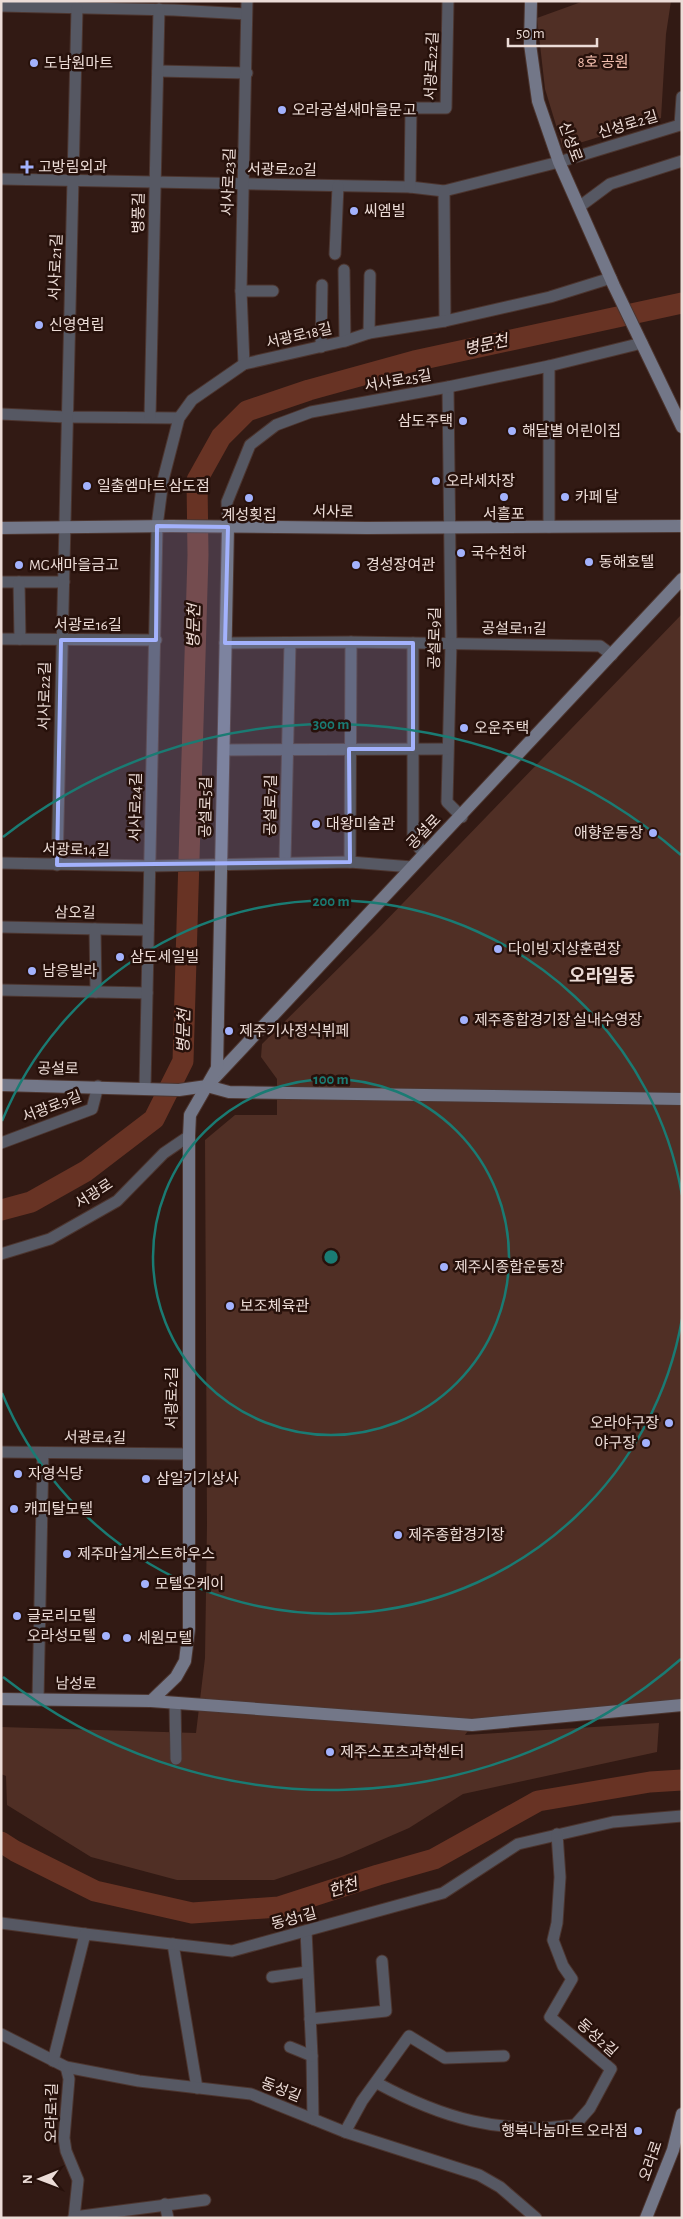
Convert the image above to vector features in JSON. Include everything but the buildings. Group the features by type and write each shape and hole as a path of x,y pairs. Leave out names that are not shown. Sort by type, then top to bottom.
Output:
{"street":[{"name":"서사로23길","path":"244,364 241,291 247,1"},
{"name":"서광로22길","path":"410,187 411,108 446,108 448,1"},
{"name":"신성로","path":"531,1 530,44 538,101 559,162 634,330 642,343"},
{"path":"1,6 60,4 77,8 159,9 174,5 246,14"},
{"name":"서사로21길","path":"64,528 77,8"},
{"name":"병풍길","path":"150,417 159,9"},
{"path":"158,71 247,73"},
{"name":"신성로2길","path":"559,162 680,125 681,104"},
{"path":"579,207 610,184 682,161"},
{"name":"서광로20길","path":"1,179 410,187 444,190 559,162"},
{"path":"335,254 338,186"},
{"path":"444,190 445,321"},
{"path":"344,270 345,341"},
{"path":"369,333 370,276"},
{"name":"서광로18길","path":"157,526 163,480 179,418 192,400 244,364 345,341 369,333 445,321 612,282"},
{"path":"321,346 322,285"},
{"path":"241,291 273,290"},
{"path":"642,343 682,427"},
{"name":"서사로25길","path":"222,527 227,502 250,445 276,425 311,412 549,366 642,343"},
{"path":"549,366 549,527"},
{"path":"448,387 450,528"},
{"path":"1,414 66,417 179,418"},
{"path":"1,528 157,526"},
{"name":"서사로","path":"157,526 450,528 682,526"},
{"name":"서사로24길","path":"145,1088 148,930 154,865 157,526"},
{"name":"공설로5길","path":"207,1086 216,1068 216,863 224,750 225,643 222,527"},
{"name":"서사로22길","path":"57,865 64,528"},
{"name":"공설로9길","path":"450,528 451,643 447,802 462,817"},
{"name":"공설로","path":"1,1084 179,1090 207,1086 424,854 462,817 682,579"},
{"path":"1,582 64,582"},
{"path":"18,582 20,639"},
{"name":"서광로16길","path":"1,639 156,640"},
{"path":"350,862 349,749 351,642"},
{"name":"공설로11길","path":"225,643 351,642 600,646 612,656"},
{"path":"288,749 290,643"},
{"path":"413,643 413,840 424,854"},
{"name":"공설로7길","path":"285,861 288,749"},
{"path":"224,750 447,749"},
{"path":"216,863 350,862 412,868"},
{"name":"서광로14길","path":"1,863 154,865 216,863"},
{"name":"삼오길","path":"1,927 148,930"},
{"path":"95,929 96,992"},
{"path":"1,990 147,993"},
{"name":"서광로9길","path":"1,1143 92,1110 98,1086"},
{"path":"207,1086 229,1092 682,1098"},
{"name":"서광로2길","path":"151,1701 176,1677 185,1661 189,1629 189,1136 190,1114 207,1086"},
{"name":"서광로","path":"1,1254 50,1239 116,1201 164,1154 189,1136"},
{"name":"서광로4길","path":"1,1452 188,1454"},
{"path":"38,1700 43,1453"},
{"name":"남성로","path":"1,1699 151,1701 472,1725 682,1704"},
{"path":"175,1703 176,1759"},
{"name":"동성1길","path":"1,1923 232,1951 442,1894 518,1844 613,1822 682,1816"},
{"name":"동성2길","path":"377,2083 437,2112 477,2123 521,2127 559,2127 574,2125 590,2108 611,2070 550,2018 572,1979 563,1966 553,1940 557,1923 560,1877 557,1834"},
{"path":"306,1931 313,2119"},
{"path":"53,2061 85,1934"},
{"path":"173,1944 197,2088"},
{"path":"310,2019 386,2011 382,1961"},
{"path":"272,1977 307,1972"},
{"name":"동성길","path":"1,2034 66,2067 139,2081 251,2094 345,2132 479,2175 500,2187 536,2218"},
{"path":"345,2132 362,2101 377,2083 409,2036 445,2058 504,2056"},
{"path":"290,2048 312,2056"},
{"name":"오라로1길","path":"66,2067 69,2079 64,2138 66,2151 78,2180 74,2217"},
{"name":"오라로","path":"646,2218 673,2150 682,2114"},
{"path":"676,2135 682,2149"},
{"path":"74,2217 205,2200"},
{"path":"165,2204 168,2218"}],"highlighted area":[{"path":"157,526 228,527 225,643 413,643 413,749 349,749 350,862 57,865 61,640 156,640"}],"green space":[{"name":"8호 공원","path":"584,1 671,1 666,34 661,118 563,148 545,89 537,18"},
{"name":"제주시종합운동장","path":"682,614 682,1703 472,1725 465,1735 659,1723 657,1752 463,1794 409,1828 342,1857 274,1880 177,1880 91,1857 7,1805 6,1776 1,1774 1,1727 196,1733 205,1658 207,1525 205,1140 235,1115 277,1115 277,1079 261,1057 262,1044 375,932"}],"waterway":[{"name":"병문천","path":"1,1210 31,1202 86,1171 154,1119 183,1061 198,555 197,480 221,437 247,411 309,390 414,361 682,303"},
{"name":"한천","path":"1,1842 15,1851 95,1891 192,1913 279,1907 434,1859 538,1801 650,1782 682,1780"}],"place":[{"name":"도남원마트","path":"34,63"},
{"name":"오라공설새마을문고","path":"282,110"},
{"name":"고방림외과","path":"27,167"},
{"name":"씨엠빌","path":"354,211"},
{"name":"신영연립","path":"39,325"},
{"name":"삼도주택","path":"463,421"},
{"name":"해달별 어린이집","path":"512,431"},
{"name":"오라세차장","path":"436,481"},
{"name":"일출엠마트 삼도점","path":"87,486"},
{"name":"서흘포","path":"504,497"},
{"name":"카페 달","path":"565,497"},
{"name":"계성횟집","path":"249,498"},
{"name":"국수천하","path":"461,553"},
{"name":"동해호텔","path":"589,562"},
{"name":"MG새마을금고","path":"19,565"},
{"name":"경성장여관","path":"356,565"},
{"name":"오운주택","path":"464,728"},
{"name":"대왕미술관","path":"316,824"},
{"name":"애향운동장","path":"653,833"},
{"name":"다이빙 지상훈련장","path":"498,949"},
{"name":"삼도세일빌","path":"120,957"},
{"name":"남응빌라","path":"32,971"},
{"name":"제주종합경기장 실내수영장","path":"464,1020"},
{"name":"제주기사정식뷔페","path":"229,1031"},
{"name":"제주시종합운동장","path":"444,1267"},
{"name":"보조체육관","path":"230,1306"},
{"name":"오라야구장","path":"669,1423"},
{"name":"야구장","path":"646,1443"},
{"name":"자영식당","path":"18,1474"},
{"name":"삼일기기상사","path":"146,1479"},
{"name":"캐피탈모텔","path":"14,1509"},
{"name":"제주종합경기장","path":"398,1535"},
{"name":"제주마실게스트하우스","path":"67,1554"},
{"name":"모텔오케이","path":"145,1584"},
{"name":"글로리모텔","path":"17,1616"},
{"name":"오라성모텔","path":"106,1636"},
{"name":"세원모텔","path":"127,1638"},
{"name":"제주스포츠과학센터","path":"330,1752"},
{"name":"행복나눔마트 오라점","path":"638,2131"}],"district":[{"name":"오라일동","path":"602,977"}]}
